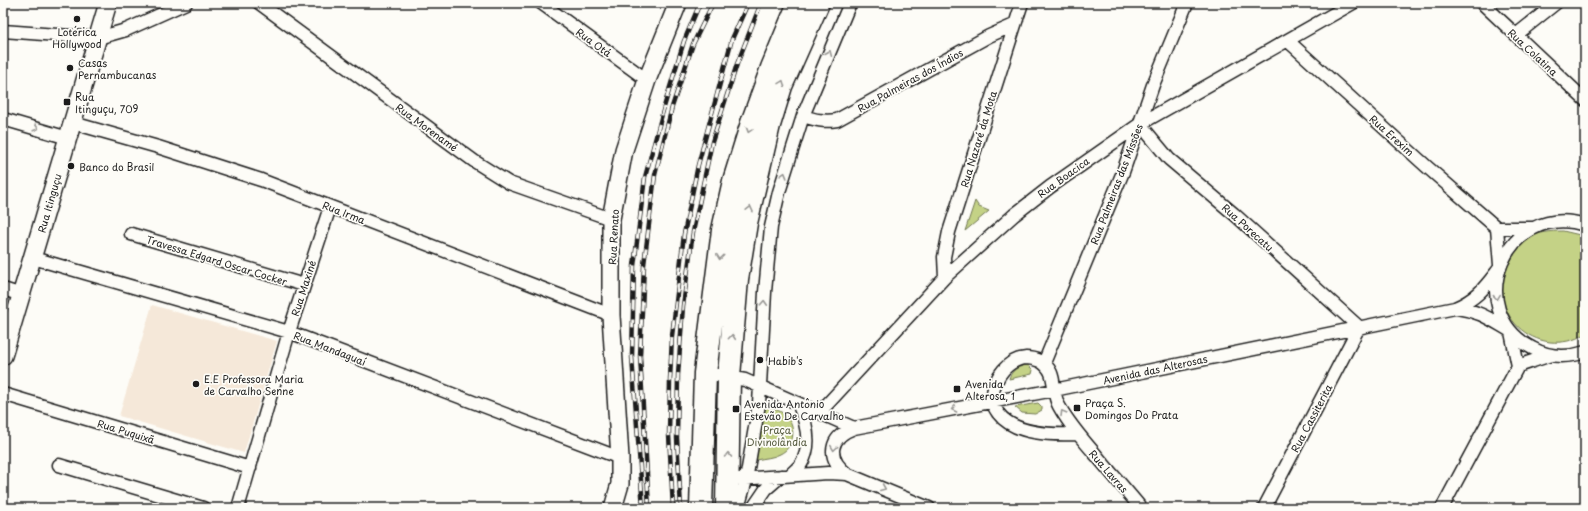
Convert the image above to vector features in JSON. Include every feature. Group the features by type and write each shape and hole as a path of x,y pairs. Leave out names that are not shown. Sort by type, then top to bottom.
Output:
{"highway":[{"path":"701,508 705,373 723,230 734,181 752,123 799,3"},
{"path":"727,508 737,479 729,376 738,272 746,223 769,125 781,86 818,3"},
{"path":"704,415 712,464 719,475 737,479"}],"street":[{"name":"Rua Itinguçu","path":"3,356 108,3"},
{"path":"3,31 98,38 126,30 186,3"},
{"name":"Rua Morenamé","path":"259,3 474,161 509,183 611,219"},
{"name":"Rua Otá","path":"541,3 647,80"},
{"name":"Rua Renato","path":"613,508 620,484 620,458 611,315 611,219 624,150 647,80 678,3"},
{"path":"738,508 737,479 759,404 765,292 771,227 781,185 803,116 850,3"},
{"name":"Rua Nazaré da Mota","path":"944,277 944,257 949,232 1022,3"},
{"name":"Rua Palmeiras das Missões","path":"1044,363 1123,172 1153,85 1187,3"},
{"name":"Rua Boacica","path":"820,412 944,277 1014,215 1050,187 1140,124 1353,3"},
{"name":"Rua Colatina","path":"1482,3 1585,100"},
{"path":"1516,36 1556,3"},
{"name":"Rua Palmeiras dos Índios","path":"803,116 816,121 837,120 989,36 1014,25"},
{"name":"Rua Erexim","path":"1288,41 1420,161 1497,228"},
{"name":"Rua Irma","path":"3,119 158,147 254,178 611,315"},
{"name":"Rua Porecatu","path":"1140,124 1169,159 1234,214 1359,327"},
{"name":"Rua Maxiné","path":"238,508 289,332 330,207"},
{"path":"1585,225 1568,221 1546,223 1533,228 1509,248 1496,278 1497,301 1504,322 1527,346 1551,355 1569,356 1585,352"},
{"path":"1500,267 1497,228 1533,228"},
{"name":"Travessa Edgard Oscar Cocker","path":"131,234 304,285"},
{"name":"Rua Mandaguaí","path":"33,258 289,332 620,458"},
{"name":"Avenida das Alterosas","path":"847,474 839,468 834,459 833,448 836,438 844,431 1054,390 1455,308 1473,299 1481,292 1500,267"},
{"path":"3,289 22,295"},
{"name":"Avenida das Alterosas","path":"1455,308 1471,310 1491,319 1511,331"},
{"name":"Rua Cassiterita","path":"1264,508 1359,327"},
{"path":"1442,508 1518,366 1511,331"},
{"path":"1518,366 1551,355"},
{"path":"1044,363 1035,358 1025,358 1015,360 1005,367 994,388 992,402 998,414 1008,422 1023,429 1041,434 1077,434"},
{"name":"Rua Lavras","path":"1044,363 1050,369 1053,377 1057,403 1077,434 1141,508"},
{"path":"705,373 745,380 854,428"},
{"name":"Rua Puquixã","path":"3,394 250,468"},
{"path":"753,508 766,489 786,476 801,463 805,454 807,442 805,418 798,403"},
{"path":"59,465 203,508"},
{"path":"737,479 828,473 847,474 905,503 929,508"}],"shaded area":[{"name":"E.E Professora Maria de Carvalho Senne","path":"152,305 277,341 244,453 119,416"}],"green space":[{"path":"975,201 979,207 989,211 965,231"},
{"path":"1563,231 1580,235 1585,239 1585,334 1568,341 1550,342 1532,337 1518,327 1508,314 1502,298 1501,282 1505,266 1513,251 1527,239 1544,232"},
{"path":"1028,365 1033,370 1032,374 1009,379 1016,369"},
{"path":"1038,403 1042,407 1042,410 1035,414 1022,413 1015,407"},
{"name":"Praça Divinolândia","path":"765,406 778,410 785,415 793,430 793,436 785,451 774,456 756,460"}],"railway":[{"path":"643,508 632,357 634,266 645,177 684,41 700,3"},
{"path":"649,508 640,356 644,265 655,175 672,107 693,44 713,3"},
{"path":"673,508 669,435 670,380 672,336 684,234 698,165 732,39 748,3"},
{"path":"681,508 677,438 678,375 683,306 693,232 712,142 737,64 761,3"}],"place":[{"name":"Lotérica Hollywood","path":"77,19"},
{"name":"Casas Pernambucanas","path":"70,68"},
{"name":"Rua Itinguçu, 709","path":"67,102"},
{"name":"Banco do Brasil","path":"71,166"},
{"name":"Habib's","path":"760,360"},
{"name":"E.E Professora Maria de Carvalho Senne","path":"196,384"},
{"name":"Avenida Alterosa, 1","path":"957,389"},
{"name":"Praça S. Domingos Do Prata","path":"1077,408"},
{"name":"Avenida Antônio Estevão De Carvalho","path":"736,409"}]}
